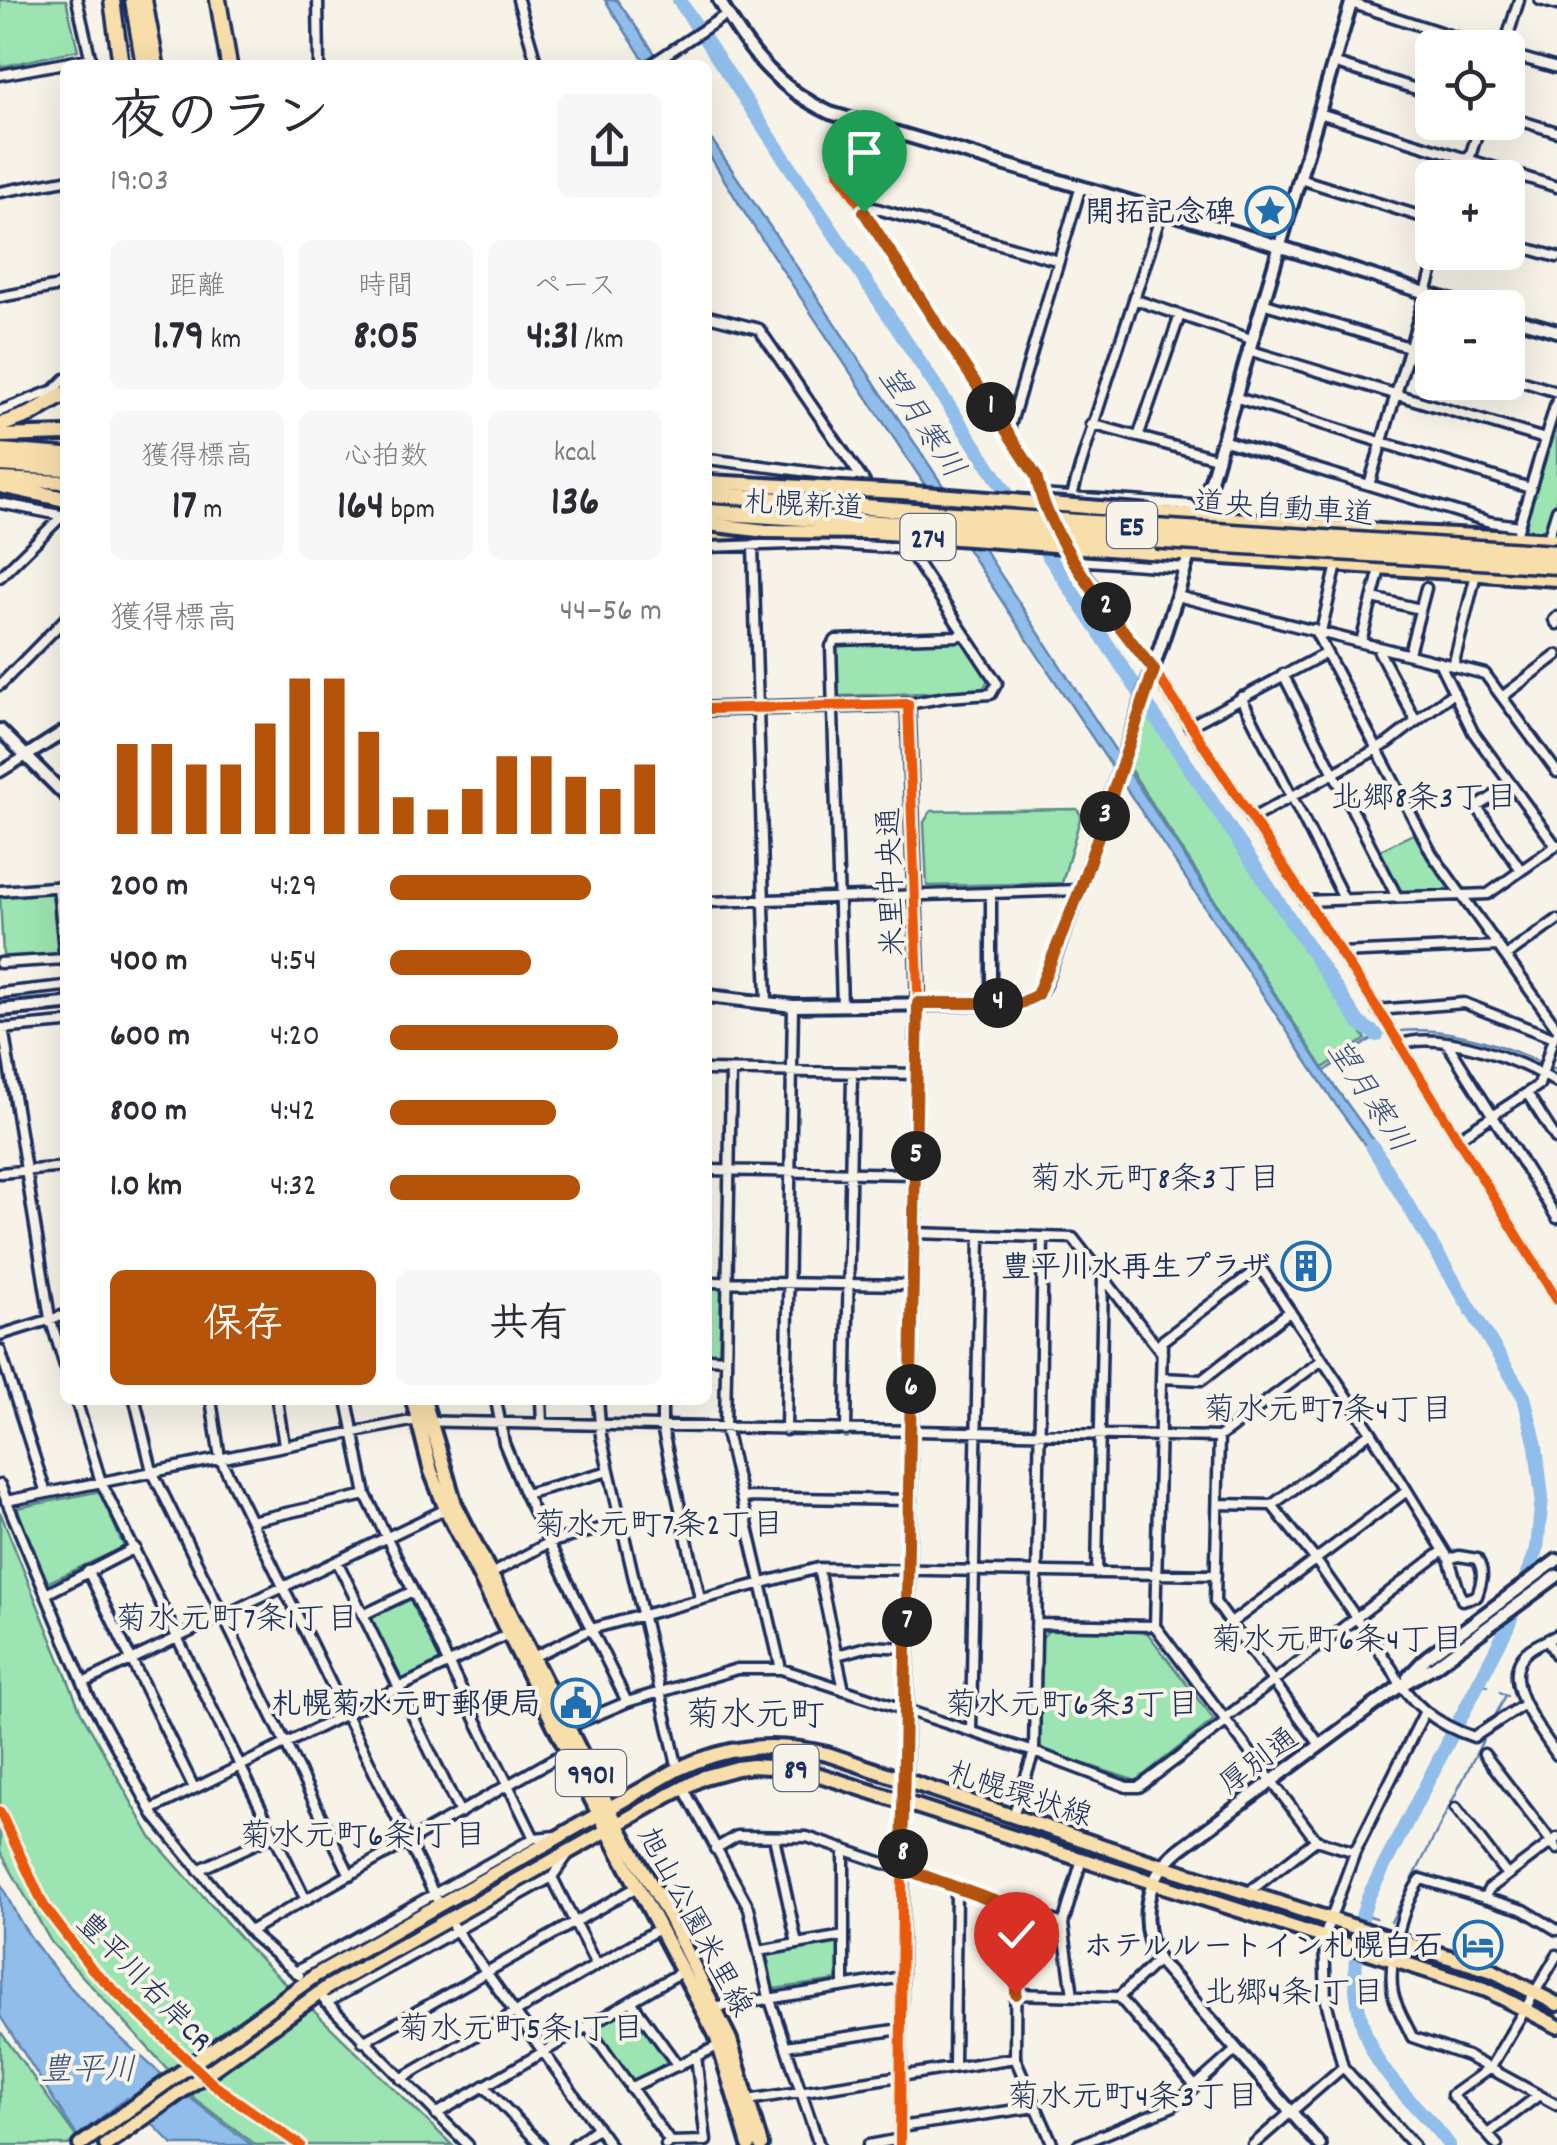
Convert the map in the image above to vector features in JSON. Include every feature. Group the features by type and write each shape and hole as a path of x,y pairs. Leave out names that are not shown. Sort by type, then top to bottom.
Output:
{"highway":[{"path":"112,0 121,60"},
{"path":"133,0 143,60"},
{"path":"144,0 155,60"},
{"path":"218,0 227,57"},
{"path":"2,432 60,397"},
{"path":"0,452 60,443"},
{"path":"0,464 60,468"},
{"path":"0,481 60,498"},
{"name":"道央自動車道","path":"712,494 938,513 1554,544"},
{"name":"道央自動車道","path":"712,512 1557,566"}],"main road":[{"path":"2,432 60,442"},
{"name":"札幌新道","path":"712,479 1199,516 1518,532 1554,544"},
{"path":"0,481 58,481"},
{"path":"0,481 60,490"},
{"name":"札幌新道","path":"712,524 766,531 872,532 1149,552 1187,561 1337,565 1557,579"},
{"path":"712,533 766,531"},
{"name":"旭山公園米里線","path":"416,1405 456,1504 569,1750 604,1811 660,1928 709,2010"},
{"name":"旭山公園米里線","path":"424,1405 424,1422 446,1509 514,1631 534,1657 604,1811"},
{"name":"札幌環状線","path":"80,2145 316,1975 678,1769 724,1750 803,1748 1493,1971 1557,2004"},
{"name":"札幌環状線","path":"106,2145 328,1987 612,1827 704,1778 737,1768 785,1766 904,1800 1487,1990 1557,2026"},
{"name":"旭山公園米里線","path":"612,1827 670,1918 748,2100 761,2145"},
{"name":"旭山公園米里線","path":"725,2043 749,2145"}],"street":[{"path":"76,0 91,60"},
{"path":"318,0 319,60"},
{"path":"518,0 536,60"},
{"path":"719,0 751,49 785,87 830,112 1162,210 1415,291"},
{"path":"1511,30 1518,0"},
{"path":"1540,0 1557,5"},
{"path":"712,996 793,1006 842,1006 1021,1003 1037,995 1080,890 1177,596 1351,2 1434,30"},
{"path":"658,60 728,14"},
{"path":"1525,57 1557,68"},
{"path":"1334,63 1415,89"},
{"path":"0,76 60,67"},
{"path":"1319,113 1469,160 1475,140"},
{"path":"854,119 838,171 1036,476 1040,494 1074,560 1386,1022 1557,1300"},
{"path":"1525,122 1557,132"},
{"path":"1525,177 1557,187"},
{"path":"1300,179 1415,215"},
{"path":"0,192 60,181"},
{"path":"1008,432 1081,186"},
{"path":"864,212 874,208 1059,262"},
{"path":"1072,496 1091,424 1136,300 1162,210"},
{"path":"1525,248 1557,257"},
{"path":"0,297 60,286"},
{"path":"1136,300 1180,314 1250,345 1545,439"},
{"path":"1262,303 1415,349"},
{"path":"1138,438 1180,314"},
{"path":"712,317 759,329 997,683 991,694 946,696 908,704 712,709"},
{"path":"1525,322 1557,332"},
{"path":"1370,485 1415,330"},
{"path":"0,411 54,390 60,384"},
{"path":"1222,440 1518,532 1557,396 1525,384"},
{"path":"1234,397 1530,488"},
{"path":"1091,424 1216,458"},
{"path":"712,460 863,479"},
{"path":"1040,494 1190,504 1199,516"},
{"path":"0,503 60,515"},
{"path":"1554,544 1557,510"},
{"path":"0,578 60,519"},
{"path":"712,547 818,543 908,549"},
{"path":"754,548 767,1003"},
{"path":"1074,560 1187,561"},
{"path":"1337,565 1318,630 1326,653 1432,854 1556,1033"},
{"path":"1362,642 1380,569"},
{"path":"1454,666 1476,574"},
{"path":"1409,653 1426,588"},
{"path":"1177,596 1485,674 1557,772"},
{"path":"1372,598 1420,609"},
{"path":"0,685 60,624"},
{"path":"842,1006 832,646 836,640 964,633"},
{"path":"1376,645 1416,721"},
{"path":"1189,726 1326,653"},
{"path":"1502,697 1557,655"},
{"path":"1305,901 1488,894 1556,845 1473,732 1438,662"},
{"path":"1282,674 1397,897"},
{"path":"1251,819 1377,749 1454,692"},
{"path":"1241,697 1344,899"},
{"name":"米里中央通","path":"904,1800 918,1074 908,704"},
{"path":"0,730 60,789"},
{"path":"0,772 60,734"},
{"path":"1510,784 1477,807 1521,870"},
{"path":"0,891 60,886"},
{"path":"712,902 1080,890"},
{"path":"991,894 991,1004"},
{"path":"1506,956 1557,920"},
{"path":"1340,953 1498,946"},
{"path":"0,963 60,960"},
{"path":"0,982 0,992 60,986"},
{"path":"1377,1010 1464,1003 1556,1033"},
{"path":"0,1010 60,1004"},
{"path":"786,1430 793,1006"},
{"path":"60,1023 2,1029 50,1318 60,1350"},
{"path":"1457,1139 1539,1085 1556,1033"},
{"path":"1397,1043 1416,1040 1446,1044 1525,1064 1544,1071 1557,1083"},
{"path":"1446,1044 1557,1218"},
{"path":"712,1070 918,1074"},
{"path":"731,1071 725,1428 781,1669"},
{"path":"846,1431 852,1074"},
{"path":"1528,1093 1557,1140"},
{"path":"0,1173 60,1167"},
{"path":"712,1170 915,1174"},
{"path":"914,1233 1073,1238 1162,1353"},
{"path":"971,1732 980,1236"},
{"path":"1013,1816 1034,1752 1043,1237"},
{"path":"568,1726 660,1690 736,1669 781,1669 1034,1752 1127,1787 1139,1787 1225,1720 1271,1681 1446,1555 1477,1558 1483,1579 1477,1596 1462,1600 1446,1555 1371,1432 1260,1268 1162,1341 1155,1626 1225,1720 1273,1781 1316,1840 1354,1852"},
{"path":"1546,1282 1557,1276"},
{"path":"1098,1572 1104,1278"},
{"path":"712,1282 913,1285"},
{"path":"1161,1378 1202,1380 1290,1312"},
{"path":"0,1335 60,1316"},
{"path":"0,1350 46,1493"},
{"path":"712,1358 726,1359"},
{"path":"6,1500 284,1445 424,1422 1219,1436 1322,1360"},
{"path":"78,1405 101,1482 306,1900"},
{"path":"135,1405 152,1472 350,1875"},
{"path":"212,1405 220,1458 435,1896"},
{"path":"279,1405 284,1445"},
{"path":"348,1405 366,1495 534,1838"},
{"path":"497,1405 499,1423 525,1494 627,1702"},
{"path":"541,1405 542,1424"},
{"path":"598,1405 678,1769"},
{"path":"662,1405 662,1427 700,1598"},
{"path":"1218,1504 1272,1505 1371,1432"},
{"path":"1219,1436 1215,1602 1320,1745"},
{"path":"525,1494 610,1471"},
{"path":"0,1486 83,1683 150,1810 250,1931 297,1973 534,1838 565,1834"},
{"path":"1231,1623 1406,1491"},
{"path":"251,1521 366,1495"},
{"path":"741,1497 910,1500"},
{"path":"1272,1505 1315,1559 1400,1686 1424,1713 1477,1736 1523,1705"},
{"path":"83,1683 134,1662 446,1509"},
{"path":"491,1574 548,1543 622,1524"},
{"path":"46,1594 134,1548"},
{"name":"厚別通","path":"1154,1882 1180,1849 1400,1686 1557,1560"},
{"path":"338,1562 460,1813"},
{"path":"534,1657 591,1629 818,1568 1216,1576"},
{"path":"818,1568 844,1690"},
{"path":"88,1571 194,1788"},
{"name":"厚別通","path":"1431,1662 1557,1576"},
{"path":"364,1615 413,1592"},
{"path":"1038,1624 1155,1626"},
{"path":"150,1810 514,1631"},
{"path":"1557,1635 1526,1653 1519,1664 1518,1684 1523,1705 1557,1754"},
{"path":"1547,1640 1557,1656"},
{"path":"838,1655 870,1646 906,1648"},
{"path":"1413,2145 1343,2067 1326,2001 1324,1937 1354,1852 1424,1713"},
{"path":"250,1931 569,1750"},
{"path":"1484,1754 1555,1843 1507,1875 1484,1898"},
{"path":"684,1789 749,1908 769,1997 820,2145"},
{"path":"868,2145 900,2142 904,1800"},
{"path":"1456,1808 1507,1875"},
{"path":"198,1870 274,1835"},
{"path":"716,1849 737,1836 806,1837 1063,1924"},
{"path":"774,1837 797,1944"},
{"path":"1250,1891 1316,1840"},
{"path":"844,1850 844,1986"},
{"path":"468,2145 325,2001 552,1877 570,1853"},
{"path":"1073,1996 1063,1924 1082,1858"},
{"path":"552,1877 596,1965"},
{"path":"1557,1930 1524,1910 1419,1880 1405,1910 1392,1991 1412,2037 1490,2068 1557,2105"},
{"path":"1154,1882 1146,1922 1158,1960 1320,2145"},
{"path":"363,2042 639,1886"},
{"path":"954,2068 956,1890"},
{"path":"1016,1909 1015,2058 1053,2145"},
{"path":"401,2079 660,1928"},
{"path":"454,1929 610,2145"},
{"path":"759,1951 844,1936"},
{"path":"1497,2145 1452,2095 1490,2068 1557,1954"},
{"path":"1016,1994 1119,1997 1158,1960"},
{"path":"436,2114 684,1971"},
{"path":"709,2010 902,1976"},
{"path":"1119,1997 1195,2086"},
{"path":"631,2002 678,2066"},
{"path":"586,2026 668,2144 706,2141 696,2056"},
{"path":"786,2046 901,2029"},
{"path":"630,2088 725,2043"},
{"path":"1078,2145 1173,2106 1236,2050"},
{"path":"748,2100 1015,2058"},
{"path":"1253,2145 1343,2067"},
{"path":"484,2086 541,2145"},
{"path":"1489,2133 1539,2095"},
{"path":"900,2127 1036,2107"},
{"path":"574,2145 597,2128"}],"green space":[{"path":"0,0 66,0 78,50 0,67"},
{"path":"1557,409 1557,497 1545,537 1521,533"},
{"path":"958,640 988,680 982,691 840,696 836,691 835,648 839,644"},
{"path":"1146,710 1366,1039 1323,1068 1130,769"},
{"path":"1077,809 1081,815 1062,883 927,886 924,822 931,811"},
{"path":"1415,833 1449,886 1447,891 1405,893 1400,889 1380,850"},
{"path":"52,892 59,951 6,959 0,897"},
{"path":"712,1287 722,1288 719,1354 712,1354"},
{"path":"96,1492 101,1495 124,1547 47,1583 17,1508"},
{"path":"0,1512 81,1712 151,1837 251,1950 452,2145 256,2145 196,2100 51,1942 0,1851"},
{"path":"413,1600 440,1659 439,1664 403,1681 370,1619"},
{"path":"1048,1631 1146,1631 1214,1720 1136,1781 1039,1749 1042,1638"},
{"path":"838,1939 838,1980 773,1989 767,1952"},
{"path":"628,2009 668,2061 636,2082 631,2082 594,2031"},
{"path":"0,2031 77,2138 68,2145 0,2145"}],"water":[{"path":"605,0 617,0 659,60 644,60"},
{"path":"712,140 930,466 1330,1080 1387,1159 1379,1164 1336,1105 712,160"},
{"name":"豊平川","path":"0,1882 21,1924 72,1989 160,2073 252,2145 173,2145 127,2098 77,2136 0,2016"}],"waterway":[{"path":"679,0 1359,1023 1377,1035"},
{"path":"1353,1052 1380,1035 1420,1030 1462,1035 1541,1063"},
{"path":"1325,1071 1336,1063"},
{"path":"1548,1066 1557,1071"},
{"name":"望月寒川","path":"1372,1146 1524,1397 1536,1446 1542,1497 1537,1549 1507,1628 1368,1897 1358,1936 1357,1997 1375,2055 1449,2145"},
{"path":"1480,1682 1488,1686"},
{"path":"1500,1692 1508,1696"},
{"path":"1493,1720 1506,1695"},
{"path":"1391,1922 1487,1732"},
{"path":"1363,1914 1376,1918"}],"cycle path":[{"path":"853,119 838,171 1037,476 1055,526 1085,578 1154,670 1386,1022 1557,1300"},
{"path":"712,709 908,704 918,988 900,2145"},
{"name":"豊平川右岸CR","path":"0,1812 44,1906 92,1969 214,2085 300,2145"}],"place":[{"name":"開拓記念碑","path":"1270,211"},
{"name":"豊平川水再生プラザ","path":"1306,1266"},
{"name":"札幌菊水元町郵便局","path":"576,1703"},
{"name":"ホテルルートイン札幌白石","path":"1478,1945"}],"district":[{"name":"北郷8条3丁目","path":"1424,796"},
{"name":"菊水元町8条3丁目","path":"1155,1177"},
{"name":"菊水元町7条4丁目","path":"1328,1408"},
{"name":"菊水元町7条2丁目","path":"659,1523"},
{"name":"菊水元町7条1丁目","path":"237,1617"},
{"name":"菊水元町6条4丁目","path":"1337,1638"},
{"name":"菊水元町6条3丁目","path":"1072,1703"},
{"name":"菊水元町","path":"755,1713"},
{"name":"菊水元町6条1丁目","path":"363,1834"},
{"name":"北郷4条1丁目","path":"1294,1991"},
{"name":"菊水元町5条1丁目","path":"521,2027"},
{"name":"菊水元町4条3丁目","path":"1133,2095"}],"route":[{"path":"864,212 1036,476 1040,494 1074,560 1154,670 1080,890 1037,995 1021,1003 918,1003 902,1868 1016,1909 1016,1994"}]}
